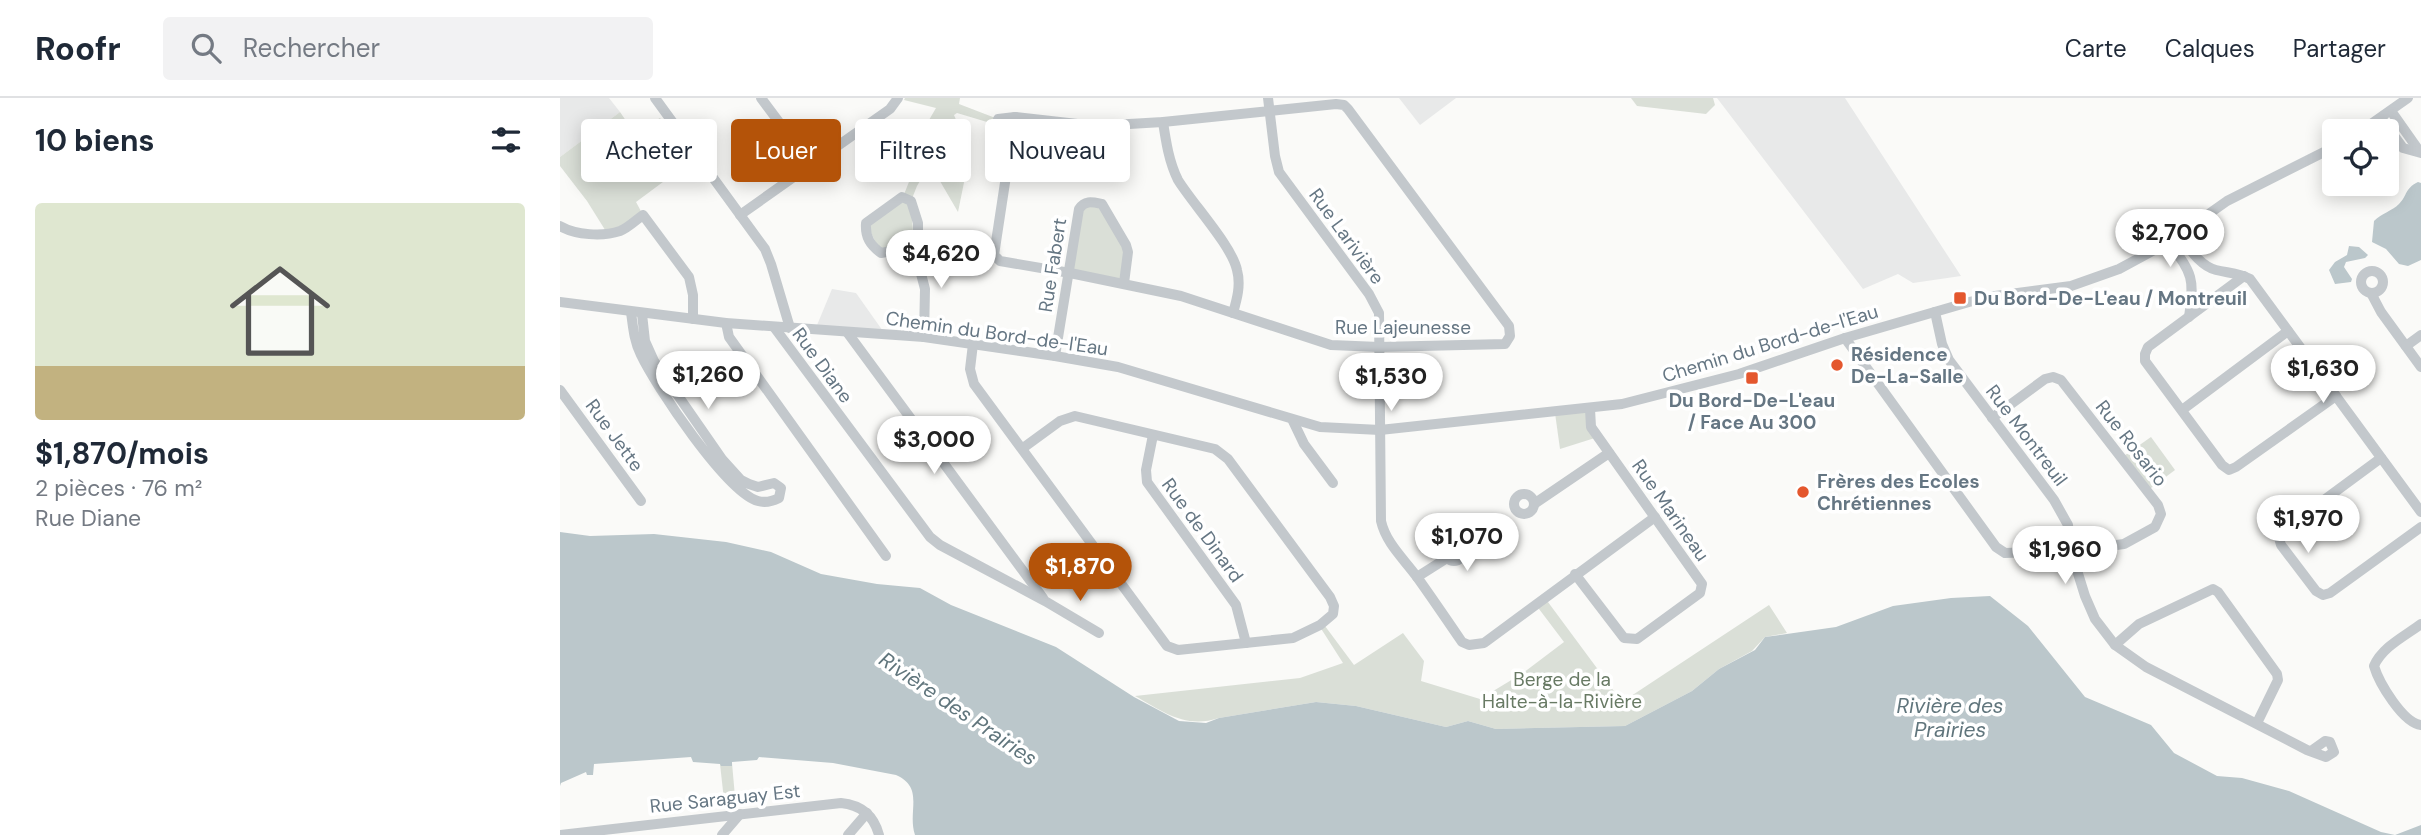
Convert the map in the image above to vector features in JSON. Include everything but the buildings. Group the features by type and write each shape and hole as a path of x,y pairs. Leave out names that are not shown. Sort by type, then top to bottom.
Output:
{"street":[{"name":"Rue Diane","path":"654,98 768,257 790,328"},
{"path":"761,98 777,119"},
{"path":"841,144 890,109 898,98"},
{"name":"Rue Larivière","path":"1268,98 1279,172 1369,294 1379,313 1383,530 1387,540 1417,577 1462,642 1469,645 1484,643 1655,517"},
{"path":"2408,98 2381,118 2402,147 2421,153"},
{"name":"Rue Lajeunesse","path":"998,119 1015,117 1095,126 1343,105 1509,326 1510,337 1505,344 1379,347 1331,345 1181,296 1000,261 994,255 1015,117"},
{"path":"2391,111 2421,153"},
{"path":"1163,122 1170,158 1178,178 1237,268 1239,291 1233,313"},
{"name":"Chemin du Bord-de-l'Eau","path":"560,302 726,323 924,337 1055,356 1118,368 1293,421 1320,427 1380,430 1622,404 1739,374 1845,338 1995,296 2071,286 2095,279 2119,269 2174,238 2227,201 2322,153"},
{"path":"740,215 787,182"},
{"path":"914,247 881,253 871,245 865,232 866,223 902,197 911,201 918,223 918,237 914,247 925,289 924,337"},
{"name":"Rue Fabert","path":"1055,356 1079,209 1088,202 1102,204 1126,245 1128,252 1124,283"},
{"path":"560,226 570,231 602,234 622,230 643,215 689,277 693,319"},
{"path":"2174,238 2213,270 2244,275 2250,279 2421,512"},
{"path":"2174,238 2188,268 2193,288 2189,317"},
{"path":"2213,270 2218,284 2217,296"},
{"path":"2244,275 2148,347 2145,354 2145,361 2221,465 2228,470 2236,467 2336,396"},
{"path":"2193,288 2217,296"},
{"path":"2371,293 2381,312 2421,367"},
{"name":"Rue Montreuil","path":"1935,312 1949,360 2054,500 2067,525 2071,551 2085,596 2095,619 2115,645 2146,667 2311,751"},
{"path":"636,313 654,361 682,410 735,487 759,502 770,502 779,498 781,488 774,483 758,487 740,480 682,410"},
{"path":"726,323 729,337 886,556"},
{"name":"Rue Diane","path":"774,327 930,537 1099,633"},
{"path":"2182,410 2288,331"},
{"path":"847,332 1045,601"},
{"path":"2406,346 2421,335"},
{"name":"Rue Rosario","path":"1845,338 1996,547 2005,553 2071,551 2124,544 2159,521 2161,514 2158,505 2061,380 2053,377 2045,379 1992,418"},
{"path":"974,344 970,369 974,384 1167,646 1178,650 1293,638 1320,625 1332,614 1334,606 1330,597 1228,459 1215,449 1075,416 1060,422 1023,448"},
{"name":"Rue Jette","path":"560,390 641,501"},
{"name":"Rue Marineau","path":"1575,574 1623,638 1637,639 1700,593 1702,584 1591,427 1590,409"},
{"path":"1293,421 1304,444 1333,483"},
{"name":"Rue de Dinard","path":"1153,435 1146,470 1147,482 1236,605 1246,643"},
{"path":"1534,504 1609,453"},
{"path":"2381,458 2282,531 2279,538 2281,545 2316,591 2323,595 2330,593 2421,527"},
{"path":"1417,577 1447,558"},
{"path":"2115,645 2139,624 2213,589 2218,592 2277,674 2278,680 2257,723"},
{"path":"2421,624 2378,657 2374,666 2377,676 2407,720 2421,725"},
{"name":"Rue Saraguay Est","path":"560,835 841,803 867,813"},
{"path":"848,835 867,813 876,825 879,835"},
{"path":"722,835 740,814"}],"shaded area":[{"path":"560,98 609,98 620,112 611,119 581,119 581,141 560,157"},
{"path":"1399,98 1456,98 1420,125"},
{"path":"1717,98 1845,98 1961,276 1913,283 1898,274 1863,289"},
{"path":"832,289 856,293 885,334 815,330"}],"green space":[{"path":"960,98 959,104 998,119 985,119 985,121 957,113 954,115 956,119 930,119 936,108 904,100"},
{"path":"1631,98 1713,98 1715,105 1706,114 1637,106"},
{"path":"620,112 625,119 611,119"},
{"path":"581,141 581,182 663,182 636,202 643,215 607,233 560,166 560,157"},
{"path":"909,182 919,182 911,201 914,247 881,253 866,223 903,197"},
{"path":"940,182 964,182 958,212"},
{"path":"1102,204 1126,245 1124,283 1070,273 1079,209"},
{"path":"1590,409 1598,437 1560,449 1555,413"},
{"path":"2151,437 2175,470 2147,491 2121,458"},
{"name":"Berge de la Halte-à-la-Rivière","path":"1545,598 1622,702 1769,605 1787,633 1765,637 1752,651 1719,669 1692,691 1625,726 1496,729 1468,721 1446,727 1356,706 1316,702 1196,721 1165,713 1135,696 1300,678 1343,663 1320,627 1325,626 1354,665 1403,633 1424,661 1421,681 1480,699 1523,673 1564,642 1536,605"},
{"path":"732,763 736,808 725,809 720,764"}],"water":[{"path":"2421,183 2421,260 2408,266 2399,264 2386,249 2372,242 2374,221 2399,204 2410,187"},
{"path":"2349,246 2359,247 2368,255 2346,262 2344,267 2352,279 2351,282 2335,284 2329,270 2335,262 2347,255"},
{"name":"Rivière des Prairies","path":"560,532 590,536 654,534 726,542 771,552 821,574 920,588 951,605 1056,647 1134,697 1179,721 1206,723 1219,718 1316,702 1356,706 1446,727 1468,721 1496,729 1625,726 1692,691 1719,669 1755,650 1765,637 1836,627 1893,606 1990,596 2028,626 2085,697 2151,725 2174,753 2217,776 2242,778 2289,791 2381,832 2395,835 915,835 913,793 905,780 896,775 833,763 759,757 757,760 732,762 732,766 721,766 693,762 691,757 594,764 593,775 587,775 586,772 561,783 560,786"},
{"path":"2421,825 2421,835 2395,835"}],"place":[{"name":"Du Bord-De-L'eau / Montreuil","path":"1960,298"},
{"name":"Résidence De-La-Salle","path":"1837,365"},
{"name":"Du Bord-De-L'eau / Face Au 300","path":"1752,378"},
{"name":"Frères des Ecoles Chrétiennes","path":"1803,492"}]}
